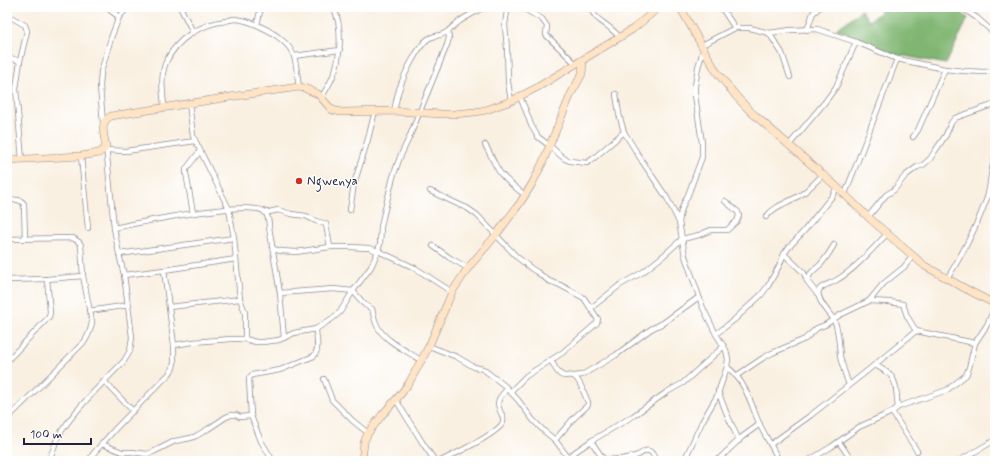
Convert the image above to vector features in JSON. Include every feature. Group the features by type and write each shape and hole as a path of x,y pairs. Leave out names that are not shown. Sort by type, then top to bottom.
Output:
{"street":[{"path":"67,7 74,7"},
{"path":"106,7 119,17"},
{"path":"47,461 51,455 59,434 83,403 124,361 132,345 124,275 114,228 100,86 101,72 111,38 119,17 128,7"},
{"path":"180,7 192,32"},
{"path":"257,25 261,7"},
{"path":"321,98 333,76 340,50 339,24 333,7"},
{"path":"394,111 400,86 416,55 428,40 448,32 460,20 484,7"},
{"path":"509,7 505,25 510,101"},
{"path":"521,7 542,19 547,26 546,35 576,64"},
{"path":"591,7 595,17 611,28 620,38"},
{"path":"103,125 107,118 111,116 189,103 299,88 312,91 329,107 336,111 394,111 442,114 486,110 520,97 538,87 620,38 659,7"},
{"path":"680,7 716,71 750,111 845,194 905,250 925,266 995,304"},
{"path":"721,7 735,28"},
{"path":"807,30 812,13 820,7"},
{"path":"961,7 977,18 995,34"},
{"path":"7,15 25,25 27,28 16,89 22,160"},
{"path":"164,107 163,79 166,63 172,52 182,40 192,32 220,21 235,19 257,25 269,30 285,43 290,48 294,56 299,88"},
{"path":"679,222 681,211 702,157 702,143 695,86 703,47 735,28 750,28 769,33 817,29 856,42 897,59 945,69 984,72 995,71"},
{"path":"174,345 231,339 246,339 256,342 279,340 294,334 316,329 340,312 352,291 371,267 378,251 381,227 393,177 447,45 449,38 448,32"},
{"path":"769,33 782,54 790,77"},
{"path":"789,145 836,87 856,42"},
{"path":"294,56 340,50"},
{"path":"7,57 20,61"},
{"path":"845,194 897,59"},
{"path":"362,461 364,442 368,433 382,414 396,400 409,383 430,346 452,292 468,268 496,235 525,195 542,164 571,94 582,74 583,60"},
{"path":"913,137 918,130 945,69"},
{"path":"616,94 618,114 624,132 666,198 679,222 685,256 699,297 708,320 724,346 728,358 727,367 715,400 702,422 684,461"},
{"path":"520,97 531,125 538,137 565,159 570,161 586,163 624,132"},
{"path":"189,103 193,136 229,209 234,238 240,299 245,312 246,339"},
{"path":"868,217 886,195 894,190 905,176 930,159 946,135 951,122 955,118 995,104"},
{"path":"350,210 354,184 375,111"},
{"path":"7,160 81,156 99,153 106,148 126,151 195,141"},
{"path":"485,145 500,172 508,181 525,195"},
{"path":"193,213 186,169 200,151"},
{"path":"81,156 88,228"},
{"path":"947,279 976,226 991,182 992,165 995,158"},
{"path":"766,217 776,208 802,194 823,175"},
{"path":"716,334 734,320 761,295 768,286 784,254 804,232 837,187"},
{"path":"430,191 473,211 523,263 549,281 580,295 587,301 598,319 597,324 562,353 526,376 500,396 498,401 499,408 504,418 501,427 480,441 440,461"},
{"path":"7,200 21,200 24,204 25,239"},
{"path":"592,308 620,285 643,272 682,239 699,235 711,230 727,230 739,216 738,212 726,201"},
{"path":"114,228 193,213 238,208 261,210 266,213 268,217 280,293 284,338"},
{"path":"266,213 278,210 306,216 326,224 330,247"},
{"path":"818,295 819,290 856,266 888,234"},
{"path":"119,254 234,238"},
{"path":"7,239 76,239 81,245 83,276 92,322 89,334 85,341 7,419"},
{"path":"807,281 808,275 820,266 834,245"},
{"path":"433,246 468,268"},
{"path":"273,249 296,252 330,247 369,248 415,268 452,292"},
{"path":"784,254 804,273 807,281 834,320 842,363 849,386"},
{"path":"736,376 763,358 805,339 818,328 869,301 883,284 904,267 913,256"},
{"path":"124,275 236,259"},
{"path":"88,461 116,428 169,374 173,368 174,345 164,270"},
{"path":"7,280 83,276"},
{"path":"7,361 49,317 50,312 47,279"},
{"path":"280,293 333,289 352,291 365,305 372,309 377,326 382,334 422,361"},
{"path":"551,360 560,374 565,376 582,375 616,355 651,329 663,323 699,297"},
{"path":"169,307 240,299"},
{"path":"869,301 903,304 907,316 916,331 975,343"},
{"path":"89,311 128,305"},
{"path":"808,461 859,427 892,412 898,407 947,390 961,379 969,368 975,343 987,325 995,307"},
{"path":"273,461 261,441 252,416 248,380 252,375 280,370 314,356 317,350 316,329"},
{"path":"770,444 849,386 916,331"},
{"path":"430,346 457,357 474,367 481,368 509,390 533,420 555,440 570,459"},
{"path":"562,461 570,459 591,442 683,383 724,346"},
{"path":"875,365 891,376 894,381 898,407"},
{"path":"727,367 736,376 746,391 760,424 779,461"},
{"path":"555,440 574,418 588,405 578,380 574,376"},
{"path":"324,379 332,400 353,421 368,433"},
{"path":"104,381 133,411"},
{"path":"718,391 739,441"},
{"path":"396,400 435,461"},
{"path":"892,412 917,451"},
{"path":"102,444 122,452 147,454 175,441 196,436 231,415 240,417 252,416"},
{"path":"714,461 720,458 760,424"},
{"path":"959,461 995,440"},
{"path":"591,442 604,460 630,458 638,456 644,451 648,450 652,453 656,461"},
{"path":"838,442 852,461"}],"green space":[{"path":"881,7 954,7 968,18 946,64 894,54 836,29 861,10 869,21 879,13"}],"place":[{"name":"Ngwenya","path":"299,181"}]}
